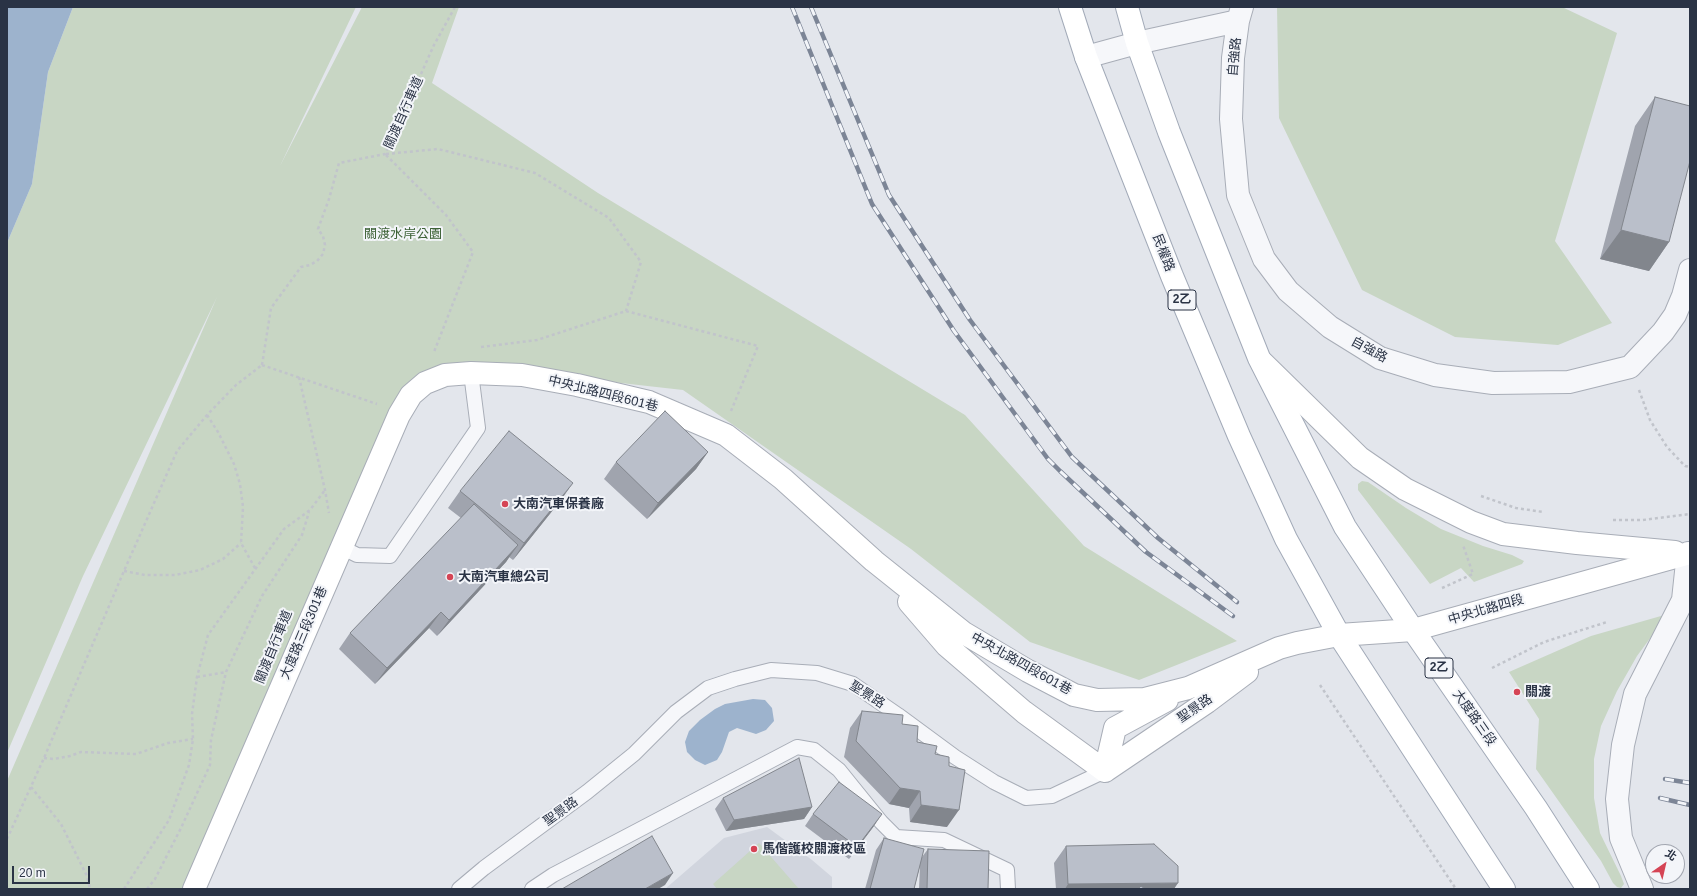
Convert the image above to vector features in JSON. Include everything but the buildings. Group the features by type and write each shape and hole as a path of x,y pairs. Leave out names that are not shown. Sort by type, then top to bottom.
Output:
{"street":[{"name":"民權路","path":"1070,7 1086,57 1172,276 1239,436 1286,539 1338,635"},
{"name":"2乙","path":"1127,7 1137,43 1169,132 1258,358"},
{"path":"1086,57 1240,14"},
{"name":"自強路","path":"1240,14 1234,58 1231,119 1238,194 1264,259 1288,291 1330,327 1380,358 1435,375 1493,383 1569,382 1630,367"},
{"path":"1630,367 1663,332 1675,315 1683,296 1690,270"},
{"path":"1258,358 1360,458 1405,489 1471,522 1503,534 1577,543 1689,553 1683,600 1635,694 1623,744 1616,799 1621,838 1642,889"},
{"name":"大度路三段","path":"1258,358 1345,527 1413,630 1536,808 1588,889"},
{"name":"中央北路四段601巷","path":"425,383 445,375 471,373 522,375 577,385 649,402 722,433 783,479 874,561 964,633 1028,671 1074,695 1097,700 1145,699 1188,688 1279,648"},
{"name":"大度路三段301巷","path":"194,889 399,415 411,394 425,383"},
{"name":"中央北路四段","path":"1279,648 1338,635 1413,630 1689,553"},
{"name":"中央北路四段601巷","path":"874,561 947,646 1024,712 1105,770"},
{"name":"2乙","path":"1338,635 1504,889"},
{"name":"聖景路","path":"1105,770 1207,702 1279,648"},
{"path":"1105,770 1115,728 1188,688"}],"lane":[{"path":"341,547 357,555 390,556 478,428 471,373"},
{"name":"聖景路","path":"459,889 484,868 588,792 634,754 676,712 708,688 735,679 771,670 817,673 853,684 955,757 994,782 1026,798 1052,796 1105,770"},
{"path":"532,889 553,875 797,747 814,750 839,770 881,822 896,838 944,840 1007,870 1008,889"}],"path":[{"name":"關渡自行車道","path":"262,365 271,308 301,267 310,266 318,261 323,254 325,245 323,236 318,229 329,199 339,163 385,154 434,45 455,7"},
{"path":"385,154 438,149 535,173 609,218 641,262 626,311"},
{"path":"385,154 446,215 473,252 434,353 442,352"},
{"path":"474,348 536,340 626,311 758,346 722,433"},
{"path":"7,839 44,758 177,451 207,415 236,385 262,365 382,406 399,415"},
{"path":"1630,367 1650,420 1667,447 1685,466 1690,467"},
{"path":"299,377 329,513"},
{"path":"207,415 218,432 240,484 243,507 241,543 256,570"},
{"path":"124,889 169,820 189,765 193,739 192,714 197,677 208,635 284,529 310,510 325,490"},
{"path":"1481,496 1516,508 1545,512"},
{"path":"147,889 155,879 175,841 210,765 211,740 226,672 262,596 302,535 310,510"},
{"path":"1607,520 1643,520 1690,514"},
{"path":"1442,588 1472,574 1461,541"},
{"path":"124,571 144,575 175,575 200,570 223,559 241,543"},
{"path":"1492,668 1544,642 1607,622"},
{"path":"197,677 226,672"},
{"path":"1320,685 1454,888"},
{"path":"44,758 59,758 87,752 136,754 152,750 168,743 193,739"},
{"path":"31,787 61,824 87,876 90,889"}],"shaded area":[{"name":"馬偕護校關渡校區","path":"767,827 812,860 832,877 832,889 665,889 724,838"}],"green space":[{"name":"關渡水岸公園","path":"73,7 356,7 280,166 362,7 459,7 432,83 598,193 965,415 1084,546 1237,641 1139,680 1030,642 911,549 683,390 461,365 412,379 196,889 7,889 7,781 217,297 83,576 7,753 7,243 32,184 48,72"},
{"path":"1277,7 1562,7 1617,33 1555,241 1612,323 1558,345 1455,337 1362,290 1279,118"},
{"path":"1362,481 1368,482 1406,508 1441,529 1483,546 1512,555 1524,561 1522,564 1474,582 1461,568 1430,584 1358,490 1358,484"},
{"path":"1668,614 1637,656 1617,691 1601,726 1594,759 1594,798 1600,833 1621,876 1624,884 1621,888 1617,887 1613,883 1601,861 1536,769 1539,719 1509,672 1591,636"},
{"path":"759,843 799,889 717,889 713,884"}],"water":[{"path":"7,7 73,7 48,72 32,184 7,243"},
{"path":"753,699 765,700 772,708 774,721 766,730 756,734 737,728 729,732 722,752 717,760 705,765 695,760 687,752 685,742 689,731 700,720 725,704"}],"railway":[{"path":"792,7 872,204 954,331 1048,459 1146,552 1233,616"},
{"path":"811,7 889,195 970,320 1072,457 1158,538 1237,602"},
{"path":"1665,779 1690,783"},
{"path":"1660,798 1690,805"}],"place":[{"name":"大南汽車保養廠","path":"505,504"},
{"name":"大南汽車總公司","path":"450,577"},
{"name":"關渡","path":"1517,692"},
{"name":"馬偕護校關渡校區","path":"754,849"}]}
